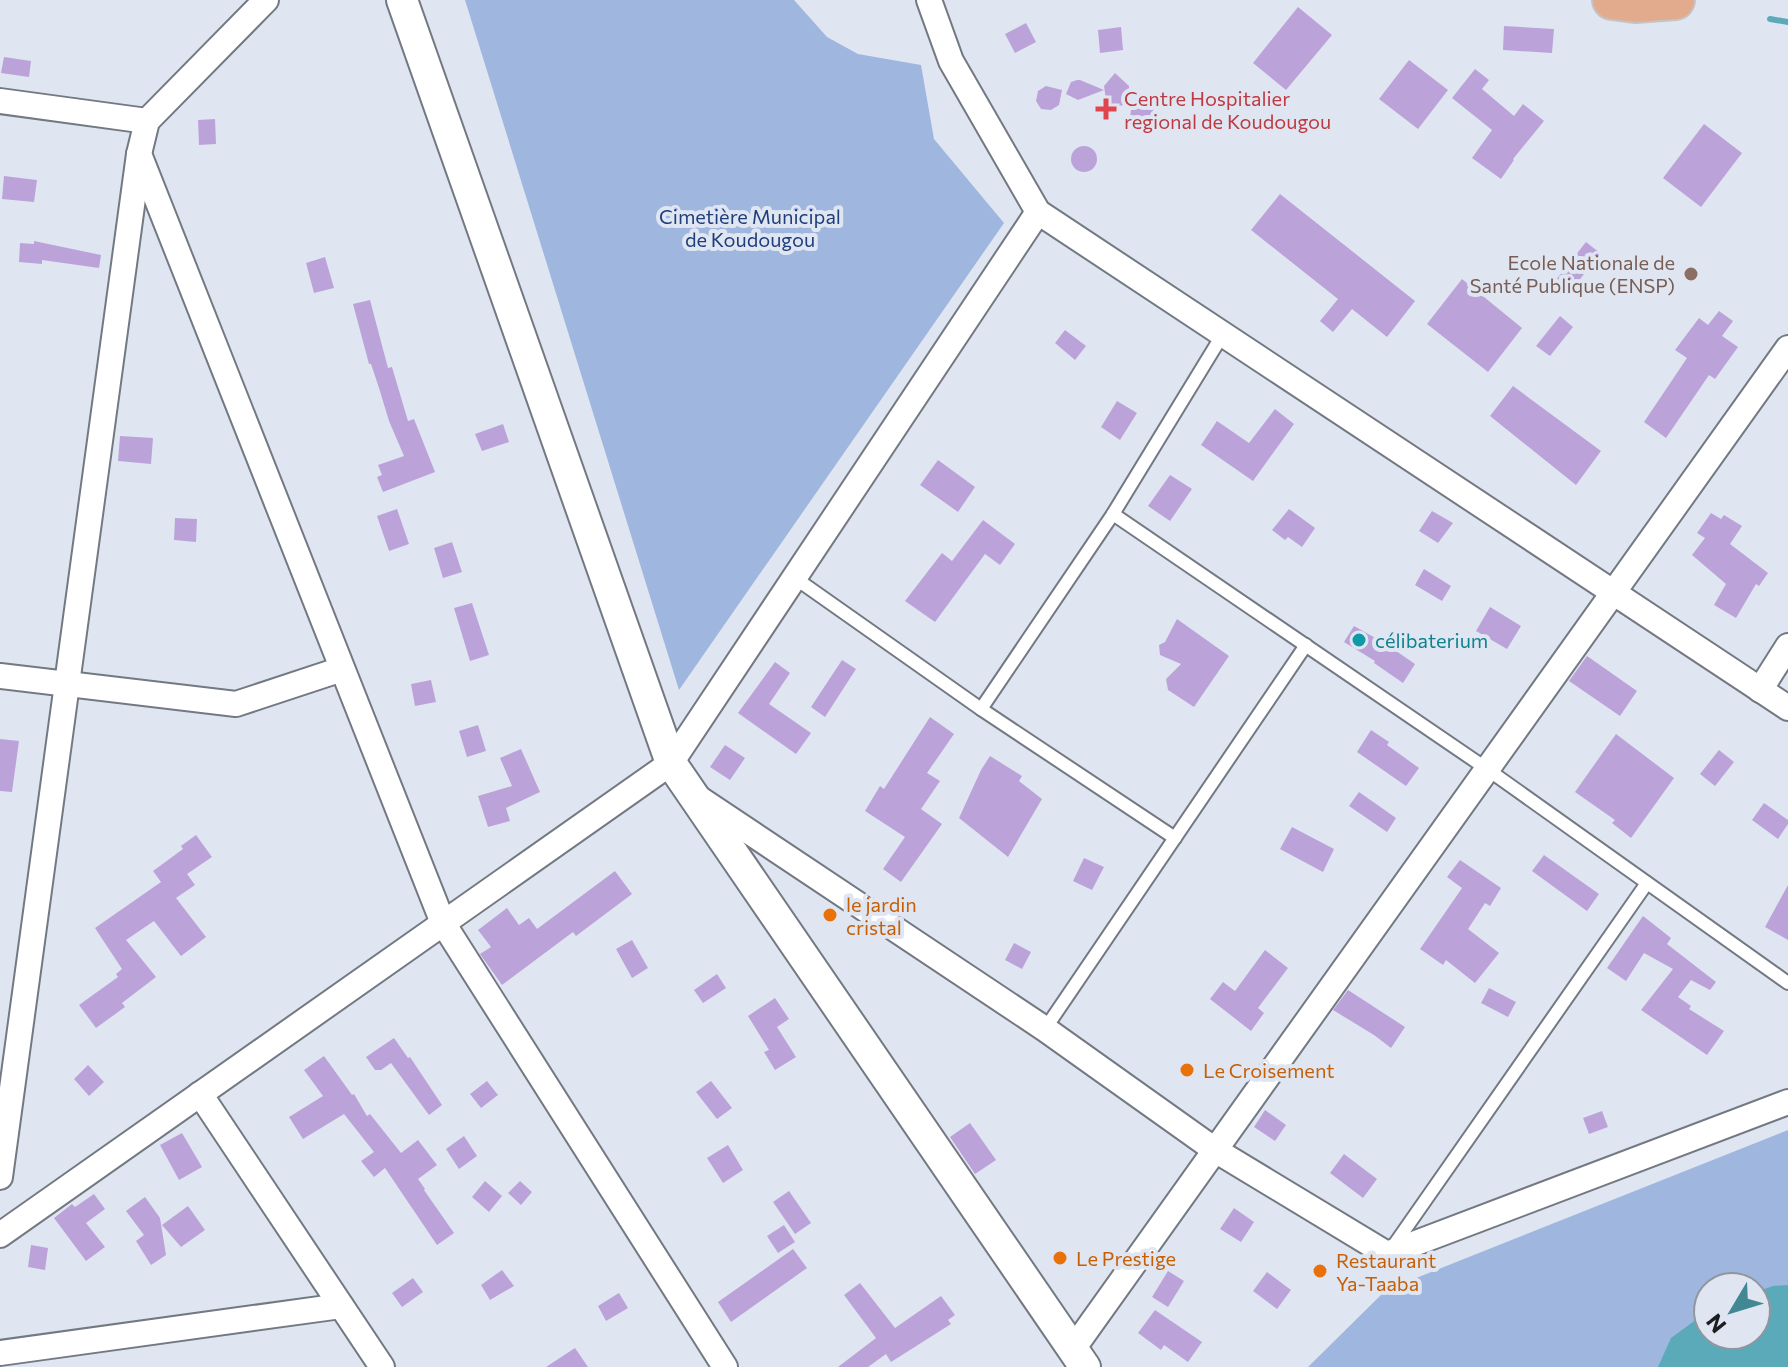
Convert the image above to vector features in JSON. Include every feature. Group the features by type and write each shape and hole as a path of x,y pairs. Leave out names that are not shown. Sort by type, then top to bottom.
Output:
{"main road":[{"path":"1626,1 1675,0"}],"street":[{"path":"0,1177 139,154 147,121 266,0"},
{"path":"402,0 671,763 1079,1358 1215,1150 1788,348"},
{"path":"929,0 951,61 1038,212 1788,708"},
{"path":"0,101 147,121"},
{"path":"139,154 443,923 725,1367"},
{"path":"0,1235 671,763 1038,212"},
{"path":"1760,690 1788,646"},
{"path":"0,676 236,704 342,669"},
{"path":"692,793 1045,1029 1215,1150 1387,1254 1788,1102"},
{"path":"200,1094 382,1367"},
{"path":"0,1353 341,1306"}],"lane":[{"path":"981,709 1113,514 1223,334"},
{"path":"1113,514 1487,769 1788,983"},
{"path":"795,578 981,709 1175,838"},
{"path":"1045,1029 1306,645"},
{"path":"1387,1254 1647,883"}],"green space":[{"name":"Cimetière Municipal de Koudougou","path":"465,0 794,0 827,37 858,54 921,65 934,139 1004,223 679,690"},
{"path":"1788,1130 1788,1367 1308,1367 1386,1290"}],"shaded area":[{"path":"1788,1285 1788,1367 1658,1367 1671,1338 1692,1323 1692,1351 1772,1351 1773,1286"}],"building":[{"path":"1298,7 1332,35 1286,90 1253,63"},
{"path":"1026,23 1036,42 1015,53 1005,34"},
{"path":"1504,26 1554,29 1552,53 1503,50"},
{"path":"1121,27 1123,50 1100,53 1098,30"},
{"path":"4,57 31,61 29,77 1,73"},
{"path":"1409,60 1448,90 1418,129 1379,99"},
{"path":"1475,69 1489,80 1482,89 1514,116 1523,104 1544,121 1501,179 1472,158 1492,130 1452,98"},
{"path":"1115,73 1129,86 1130,105 1111,106 1106,100 1104,86"},
{"path":"1077,80 1104,90 1078,100 1066,94 1071,82"},
{"path":"1046,86 1062,90 1059,105 1051,110 1041,109 1036,101 1038,91"},
{"path":"1132,102 1154,107 1152,122 1144,127 1135,125 1130,118"},
{"path":"215,119 216,144 199,145 198,120"},
{"path":"1704,124 1742,153 1701,207 1663,178"},
{"path":"1084,146 1093,150 1097,159 1093,168 1084,172 1075,168 1071,159 1075,150"},
{"path":"4,176 37,180 34,202 2,199"},
{"path":"1280,194 1415,301 1387,337 1352,309 1333,332 1320,321 1338,299 1251,230"},
{"path":"34,241 101,255 99,268 42,260 42,264 19,262 20,243 34,244"},
{"path":"1586,242 1600,253 1571,291 1556,280"},
{"path":"325,257 334,288 314,293 306,263"},
{"path":"1462,279 1522,328 1488,372 1427,324"},
{"path":"370,300 388,368 392,367 408,421 414,419 435,472 383,492 377,477 382,475 378,465 404,456 369,364 353,304"},
{"path":"1719,311 1733,321 1722,336 1738,347 1715,379 1709,375 1666,438 1644,422 1687,358 1675,350 1699,318 1708,325"},
{"path":"1560,316 1573,327 1550,356 1536,346"},
{"path":"1065,330 1086,346 1075,360 1055,343"},
{"path":"1513,386 1601,451 1576,485 1490,416"},
{"path":"1117,401 1137,413 1120,440 1101,427"},
{"path":"1275,409 1294,424 1253,481 1201,445 1217,421 1249,443"},
{"path":"503,424 509,442 482,451 475,434"},
{"path":"120,436 153,438 151,464 118,461"},
{"path":"938,460 975,487 958,512 920,485"},
{"path":"1170,475 1192,489 1170,521 1148,506"},
{"path":"397,509 409,544 389,551 377,516"},
{"path":"1289,509 1315,528 1302,547 1272,530"},
{"path":"1432,511 1453,523 1438,543 1419,531"},
{"path":"1711,513 1721,519 1724,515 1742,526 1730,544 1768,573 1759,586 1756,584 1736,618 1714,605 1726,584 1692,555 1705,538 1697,533"},
{"path":"175,518 197,519 196,542 174,540"},
{"path":"983,520 1015,544 1000,565 985,554 935,622 905,601 942,553 952,561"},
{"path":"452,542 462,572 443,578 434,548"},
{"path":"1424,569 1451,586 1442,601 1415,585"},
{"path":"472,603 489,655 470,661 454,608"},
{"path":"1490,607 1521,626 1507,649 1476,631"},
{"path":"1177,619 1229,656 1194,707 1168,690 1166,679 1181,664 1160,655 1159,645 1165,642"},
{"path":"1354,626 1415,664 1403,683 1344,642"},
{"path":"1587,656 1637,691 1620,716 1569,681"},
{"path":"842,660 856,669 825,717 811,707"},
{"path":"775,662 790,673 769,704 811,733 796,754 738,713"},
{"path":"431,680 436,702 415,706 411,684"},
{"path":"930,717 954,734 927,773 940,781 921,809 942,824 901,882 883,869 905,837 865,811 880,786 884,789"},
{"path":"478,725 486,751 467,757 459,731"},
{"path":"1371,730 1419,768 1406,786 1357,752"},
{"path":"1616,734 1674,778 1631,838 1612,823 1615,820 1575,792"},
{"path":"0,739 19,741 12,792 0,791"},
{"path":"725,745 745,758 730,780 710,767"},
{"path":"521,749 540,792 506,808 510,821 488,827 478,796 512,786 500,758"},
{"path":"1719,750 1734,762 1715,786 1700,774"},
{"path":"990,756 1022,776 1019,781 1042,799 1008,857 959,818"},
{"path":"1359,792 1396,818 1387,832 1349,806"},
{"path":"1764,803 1788,820 1778,839 1752,820"},
{"path":"1292,827 1334,849 1323,872 1280,849"},
{"path":"196,835 212,857 187,874 195,885 176,898 206,937 181,956 154,921 126,940 156,977 122,1003 125,1007 96,1028 79,1005 118,977 116,974 122,969 95,928 161,882 153,871"},
{"path":"1544,855 1599,894 1587,911 1532,871"},
{"path":"1084,858 1104,867 1092,890 1073,881"},
{"path":"1460,860 1501,888 1490,906 1485,903 1468,929 1499,953 1475,983 1446,960 1443,965 1420,949 1462,888 1447,877"},
{"path":"615,871 632,894 576,936 573,932 502,985 480,954 491,947 478,930 507,908 519,925 529,918 537,929"},
{"path":"1788,885 1788,940 1765,927"},
{"path":"1643,916 1671,938 1667,944 1716,982 1710,990 1691,980 1678,997 1691,1006 1689,1009 1724,1031 1707,1055 1641,1010 1673,969 1644,953 1626,981 1607,968"},
{"path":"632,940 648,968 632,978 616,949"},
{"path":"1014,943 1031,952 1022,969 1005,960"},
{"path":"1265,950 1288,968 1258,1008 1264,1013 1251,1031 1210,999 1223,982 1235,991"},
{"path":"717,974 726,988 703,1003 694,990"},
{"path":"1489,988 1516,1002 1508,1017 1481,1003"},
{"path":"1348,990 1405,1027 1391,1048 1333,1010"},
{"path":"775,998 789,1019 777,1027 796,1057 775,1070 764,1052 769,1050 748,1016"},
{"path":"394,1038 442,1105 429,1115 391,1063 381,1070 375,1070 366,1057"},
{"path":"324,1056 367,1116 370,1114 401,1153 418,1140 437,1165 418,1179 454,1233 437,1245 385,1168 374,1177 361,1161 374,1152 344,1114 303,1139 289,1117 323,1096 304,1070"},
{"path":"88,1065 104,1082 89,1096 74,1079"},
{"path":"487,1081 498,1095 481,1108 470,1094"},
{"path":"711,1081 732,1108 717,1119 696,1092"},
{"path":"1265,1110 1286,1125 1275,1141 1254,1127"},
{"path":"1602,1111 1608,1127 1589,1134 1583,1118"},
{"path":"970,1123 996,1160 975,1174 950,1137"},
{"path":"182,1133 202,1167 179,1180 160,1145"},
{"path":"464,1136 477,1156 459,1169 446,1149"},
{"path":"728,1145 743,1170 723,1183 707,1158"},
{"path":"1344,1154 1377,1179 1363,1198 1330,1173"},
{"path":"485,1181 502,1196 489,1212 472,1197"},
{"path":"520,1181 532,1192 521,1205 508,1193"},
{"path":"789,1191 811,1223 795,1234 773,1202"},
{"path":"94,1194 105,1209 86,1223 105,1247 86,1261 54,1218 72,1204 75,1207"},
{"path":"145,1197 160,1218 166,1255 151,1265 136,1241 144,1235 126,1211"},
{"path":"188,1206 205,1230 181,1247 162,1225"},
{"path":"1234,1208 1254,1222 1241,1242 1220,1229"},
{"path":"784,1225 795,1242 778,1253 767,1236"},
{"path":"31,1245 48,1248 45,1270 28,1267"},
{"path":"793,1249 807,1268 731,1322 718,1302"},
{"path":"502,1270 514,1286 490,1300 481,1285"},
{"path":"1168,1271 1184,1281 1168,1307 1152,1297"},
{"path":"1267,1272 1291,1290 1277,1309 1253,1291"},
{"path":"413,1278 423,1292 402,1307 392,1293"},
{"path":"860,1283 895,1328 941,1296 955,1315 948,1320 951,1324 891,1362 886,1354 868,1367 838,1367 876,1338 844,1295"},
{"path":"619,1293 628,1308 606,1321 598,1306"},
{"path":"1155,1310 1202,1342 1188,1362 1164,1345 1161,1350 1138,1333"},
{"path":"575,1348 588,1367 546,1367"}],"waterway":[{"path":"1770,19 1788,22"}],"place":[{"name":"Centre Hospitalier regional de Koudougou","path":"1106,109"},
{"name":"Ecole Nationale de Santé Publique (ENSP)","path":"1691,274"},
{"name":"célibaterium","path":"1359,640"},
{"name":"le jardin cristal","path":"830,915"},
{"name":"Le Croisement","path":"1187,1070"},
{"name":"Le Prestige","path":"1060,1258"},
{"name":"Restaurant Ya-Taaba","path":"1320,1271"}]}
